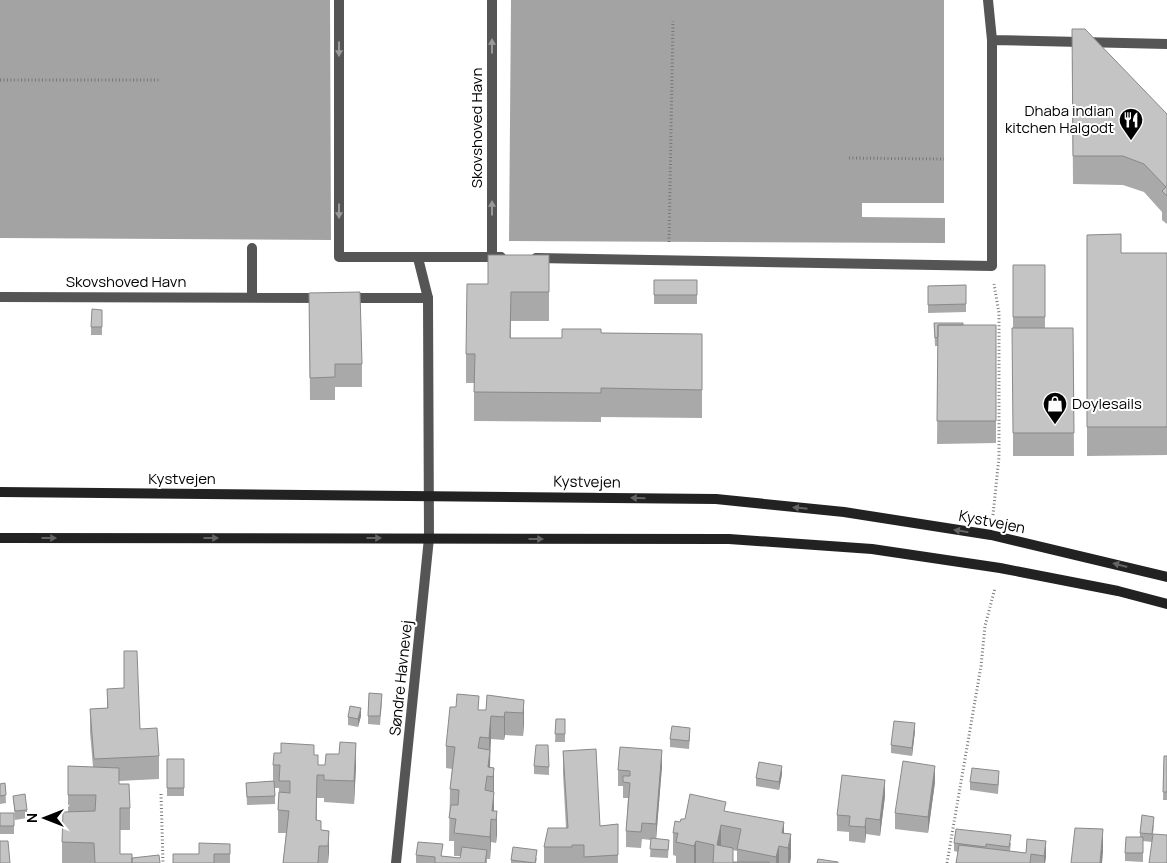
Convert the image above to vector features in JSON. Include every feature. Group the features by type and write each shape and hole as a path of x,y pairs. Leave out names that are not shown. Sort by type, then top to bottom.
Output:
{"main road":[{"name":"Kystvejen","path":"0,492 716,499 844,512 991,535 1167,578"},
{"path":"0,538 729,539 872,549 1000,568 1118,591 1167,604"}],"street":[{"path":"338,0 339,257 516,257 992,266 992,40 988,0"},
{"name":"Skovshoved Havn","path":"492,0 492,257"},
{"path":"992,40 1167,44"},
{"path":"252,248 252,297"},
{"path":"418,258 428,298 429,495"},
{"name":"Skovshoved Havn","path":"0,297 428,298"},
{"name":"Søndre Havnevej","path":"396,863 429,538 429,495"}],"path":[{"path":"669,260 673,21"},
{"path":"0,80 161,80"},
{"path":"849,158 944,159"},
{"path":"991,535 999,457 999,313 992,266"},
{"path":"947,863 982,666 985,626 1000,568"},
{"path":"161,794 163,863"}],"shaded area":[{"path":"0,0 330,0 331,240 0,238"},
{"path":"511,0 944,0 944,203 862,203 862,217 945,218 945,243 509,241"}],"building":[{"path":"1072,29 1085,29 1167,114 1167,196 1162,191 1166,187 1144,164 1123,156 1073,156"},
{"path":"1121,234 1121,253 1167,253 1167,427 1087,427 1087,235"},
{"path":"488,255 549,255 549,292 511,292 510,338 562,338 562,329 601,329 601,333 702,334 702,390 601,388 601,393 474,392 475,354 466,354 467,284 488,284"},
{"path":"1013,265 1045,265 1045,317 1013,317"},
{"path":"654,280 697,280 697,295 654,295"},
{"path":"966,285 966,304 928,305 928,286"},
{"path":"360,292 362,364 335,364 335,377 310,378 309,293"},
{"path":"92,309 102,310 102,327 91,327"},
{"path":"934,323 963,323 963,325 938,325 938,337 935,338"},
{"path":"938,325 996,325 996,421 937,421"},
{"path":"1012,328 1073,328 1074,433 1013,433"},
{"path":"124,651 137,651 140,729 157,728 159,756 94,759 90,709 108,708 107,689 124,688"},
{"path":"369,693 382,694 380,716 368,716"},
{"path":"457,694 479,696 478,710 486,710 487,695 524,700 523,713 505,712 504,717 491,716 489,738 480,737 478,748 490,750 488,767 494,768 493,777 487,776 485,790 494,792 492,811 497,811 496,820 491,819 490,837 454,833 456,819 449,818 451,805 458,805 459,790 450,789 455,747 446,746 450,707 456,707"},
{"path":"350,706 361,708 358,719 348,717"},
{"path":"556,719 565,719 565,734 555,734"},
{"path":"894,721 915,723 912,748 891,745"},
{"path":"672,726 690,728 689,741 670,739"},
{"path":"340,742 356,743 354,781 324,780 324,775 317,775 316,820 321,821 321,830 329,831 328,846 319,846 318,863 283,863 289,811 278,810 279,792 290,793 290,781 279,781 280,765 273,765 274,753 281,753 281,743 314,745 314,755 318,755 318,765 325,765 326,754 339,754"},
{"path":"536,745 548,745 549,767 534,766"},
{"path":"620,747 662,750 656,824 642,823 641,832 626,831 630,783 623,782 623,776 630,776 630,771 618,770"},
{"path":"596,749 600,826 618,824 618,855 584,857 584,845 544,847 548,828 568,828 563,751"},
{"path":"1164,756 1167,756 1167,792 1163,792"},
{"path":"167,759 184,759 184,788 167,788"},
{"path":"903,761 935,766 928,817 895,813"},
{"path":"759,762 782,766 779,782 756,778"},
{"path":"68,766 119,768 119,784 129,784 130,808 120,808 120,854 132,854 132,863 95,863 94,843 62,842 63,812 95,811 96,795 68,795"},
{"path":"972,768 999,771 998,785 970,782"},
{"path":"842,775 885,780 880,820 866,818 865,827 849,826 850,816 837,815"},
{"path":"274,781 275,796 247,797 246,783"},
{"path":"5,783 6,795 0,796 0,784"},
{"path":"25,794 27,810 15,811 13,796"},
{"path":"690,794 726,802 724,811 784,822 782,833 791,834 788,848 779,846 776,857 737,849 741,829 721,825 717,845 733,848 733,862 769,863 713,863 714,845 696,841 694,846 676,842 678,833 673,833 675,821 680,822 681,819 685,819"},
{"path":"0,813 14,813 14,826 0,826"},
{"path":"1142,815 1154,817 1152,834 1140,833"},
{"path":"1075,828 1103,829 1100,863 1071,863"},
{"path":"956,829 1011,835 1009,847 986,844 986,847 954,843"},
{"path":"1153,834 1167,835 1167,863 1149,863"},
{"path":"1126,837 1143,837 1143,853 1125,853"},
{"path":"651,838 669,840 668,850 650,849"},
{"path":"1027,839 1046,841 1044,856 1031,854 1030,863 956,863 959,845 1026,853"},
{"path":"0,841 8,841 10,863 0,863"},
{"path":"418,842 443,844 441,856 460,858 462,847 487,850 485,863 435,863 435,857 416,855"},
{"path":"199,843 230,844 230,854 214,854 214,863 173,863 173,854 199,854"},
{"path":"513,847 537,850 535,863 511,860"},
{"path":"159,855 160,863 132,863 132,858"},
{"path":"818,859 838,862 838,863 817,863"}],"place":[{"name":"Dhaba indian kitchen Halgodt","path":"1131,141"},
{"name":"Doylesails","path":"1055,425"}]}
